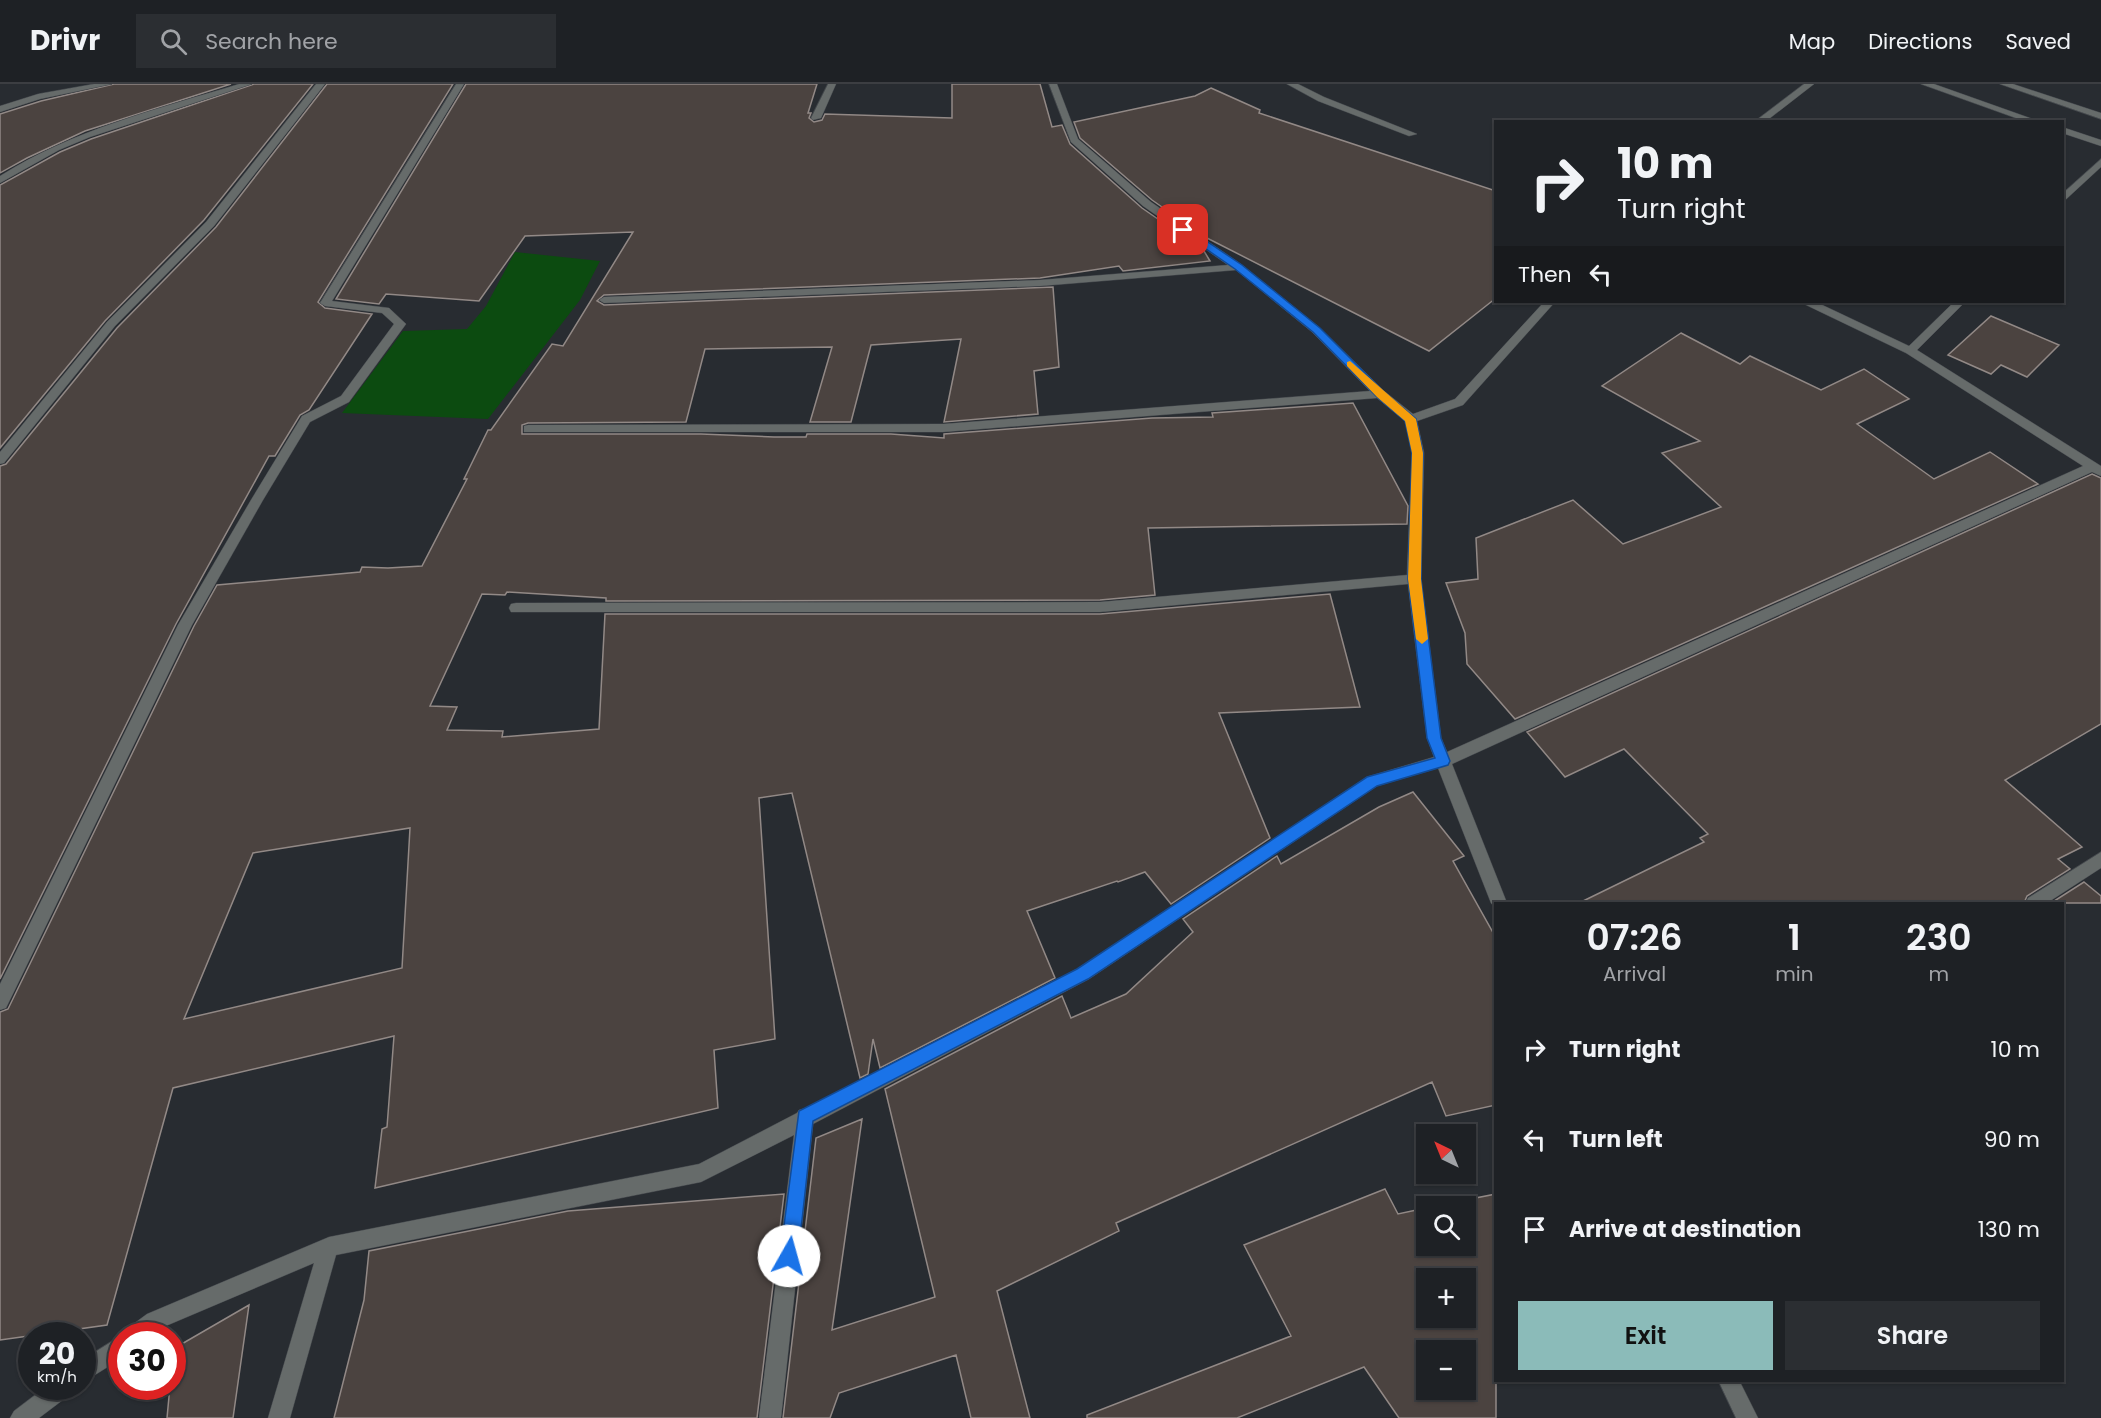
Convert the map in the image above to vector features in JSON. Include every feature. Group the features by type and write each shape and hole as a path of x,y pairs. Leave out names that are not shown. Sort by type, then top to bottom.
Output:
{"street":[{"path":"0,109 38,97 108,84"},
{"path":"0,180 43,152 136,119 248,84"},
{"path":"0,460 111,324 210,224 321,84"},
{"path":"0,1002 185,625 257,500 306,419 345,399 400,324 386,310 325,303 460,84"},
{"path":"816,118 832,84"},
{"path":"1053,84 1074,140 1147,204 1238,267 1316,330 1380,394 1411,419 1418,453 1414,579 1434,738 1500,902"},
{"path":"1291,84 1321,99 1413,134"},
{"path":"1761,120 1810,84"},
{"path":"1925,84 2031,120"},
{"path":"2004,84 2101,116"},
{"path":"2064,131 2101,143"},
{"path":"2064,198 2101,162"},
{"path":"604,300 1040,283 1238,267"},
{"path":"1411,419 1459,402 1549,303"},
{"path":"1810,303 1910,351 2096,470"},
{"path":"1910,351 1959,303"},
{"path":"528,429 943,428 1380,394"},
{"path":"153,1322 329,1247 701,1173 805,1116 1083,974 1372,781 1443,761 2096,470"},
{"path":"516,608 1100,607 1414,579"},
{"path":"2036,902 2101,859"},
{"path":"770,1418 805,1116"},
{"path":"279,1418 329,1247"},
{"path":"1729,1382 1747,1418"},
{"path":"21,1418 46,1400"}],"green space":[{"path":"515,252 600,261 580,300 488,419 342,413 403,331 467,329 486,306"}],"building":[{"path":"114,84 231,84 85,131 0,173 0,114 41,101"},
{"path":"254,84 313,84 204,220 105,321 0,448 0,185 60,152 91,139"},
{"path":"327,84 453,84 318,302 325,308 372,314 309,410 300,415 275,456 269,456 176,624 0,979 0,466 6,464 117,328 216,227"},
{"path":"466,84 817,84 808,113 811,113 809,118 814,122 822,120 825,114 952,118 952,84 1040,84 1052,127 1062,125 1070,144 1142,208 1204,251 1210,261 1123,271 1119,266 1040,278 604,295 597,301 604,305 1053,287 1059,367 1034,371 1038,414 944,422 961,339 871,345 851,422 810,422 832,347 705,349 686,422 528,423 522,425 522,434 701,434 806,437 807,434 891,434 944,438 944,434 1152,418 1213,417 1212,413 1353,403 1408,506 1407,524 1148,528 1155,595 1100,600 606,601 606,598 507,592 505,595 482,594 430,706 457,707 447,730 503,731 502,737 599,729 605,614 1100,614 1330,594 1360,707 1219,713 1270,838 1171,904 1145,872 1027,911 1055,978 880,1068 873,1039 868,1074 860,1078 792,793 759,798 775,1039 714,1050 718,1108 375,1188 382,1129 387,1127 394,1036 173,1088 107,1325 96,1327 96,1322 18,1322 18,1337 0,1340 0,1012 8,1009 194,626 217,585 360,572 362,567 422,566 467,479 464,479 488,430 491,430 552,344 563,346 633,232 525,236 479,301 386,294 379,304 336,299","holes":["410,828 402,968 184,1019 253,853"]},
{"path":"1211,88 1260,110 1259,113 1494,190 1494,300 1429,351 1205,237 1152,200 1080,138 1074,122 1195,96"},
{"path":"1991,316 2059,345 2027,377 2001,365 1991,374 1948,355"},
{"path":"1681,333 1740,364 1750,356 1821,390 1864,369 1909,399 1857,424 1934,479 1990,452 2038,484 1515,719 1467,664 1465,633 1446,583 1478,579 1476,538 1573,500 1623,544 1721,507 1662,453 1700,441 1602,386"},
{"path":"2092,474 2101,478 2101,724 2005,780 2082,847 2058,859 2070,869 2027,896 2024,902 1581,902 1704,842 1700,838 1708,834 1624,749 1565,777 1527,732"},
{"path":"1413,792 1464,856 1453,861 1494,934 1494,1105 1446,1116 1432,1082 1116,1223 1119,1231 997,1291 1030,1418 971,1418 956,1355 839,1393 830,1418 783,1418 816,1138 862,1119 832,1330 935,1297 885,1089 1062,996 1071,1018 1126,994 1193,932 1183,919 1277,856 1281,864 1379,807"},
{"path":"2084,882 2101,896 2101,903 2053,902"},
{"path":"1385,1189 1398,1214 1416,1210 1416,1256 1476,1256 1476,1198 1494,1194 1496,1418 1399,1418 1364,1367 1237,1418 1087,1418 1087,1415 1291,1336 1244,1245"},
{"path":"784,1194 757,1418 334,1418 364,1300 369,1251 568,1211"},
{"path":"249,1305 233,1418 167,1418 169,1400 186,1400 186,1341"}],"slow traffic":[{"path":"1350,364 1380,394 1411,419 1418,453 1414,579 1422,639"}],"route":[{"path":"789,1256 805,1116 1083,974 1372,781 1443,761 1434,738 1414,579 1418,453 1411,419 1380,394 1316,330 1238,267 1183,230"}]}
